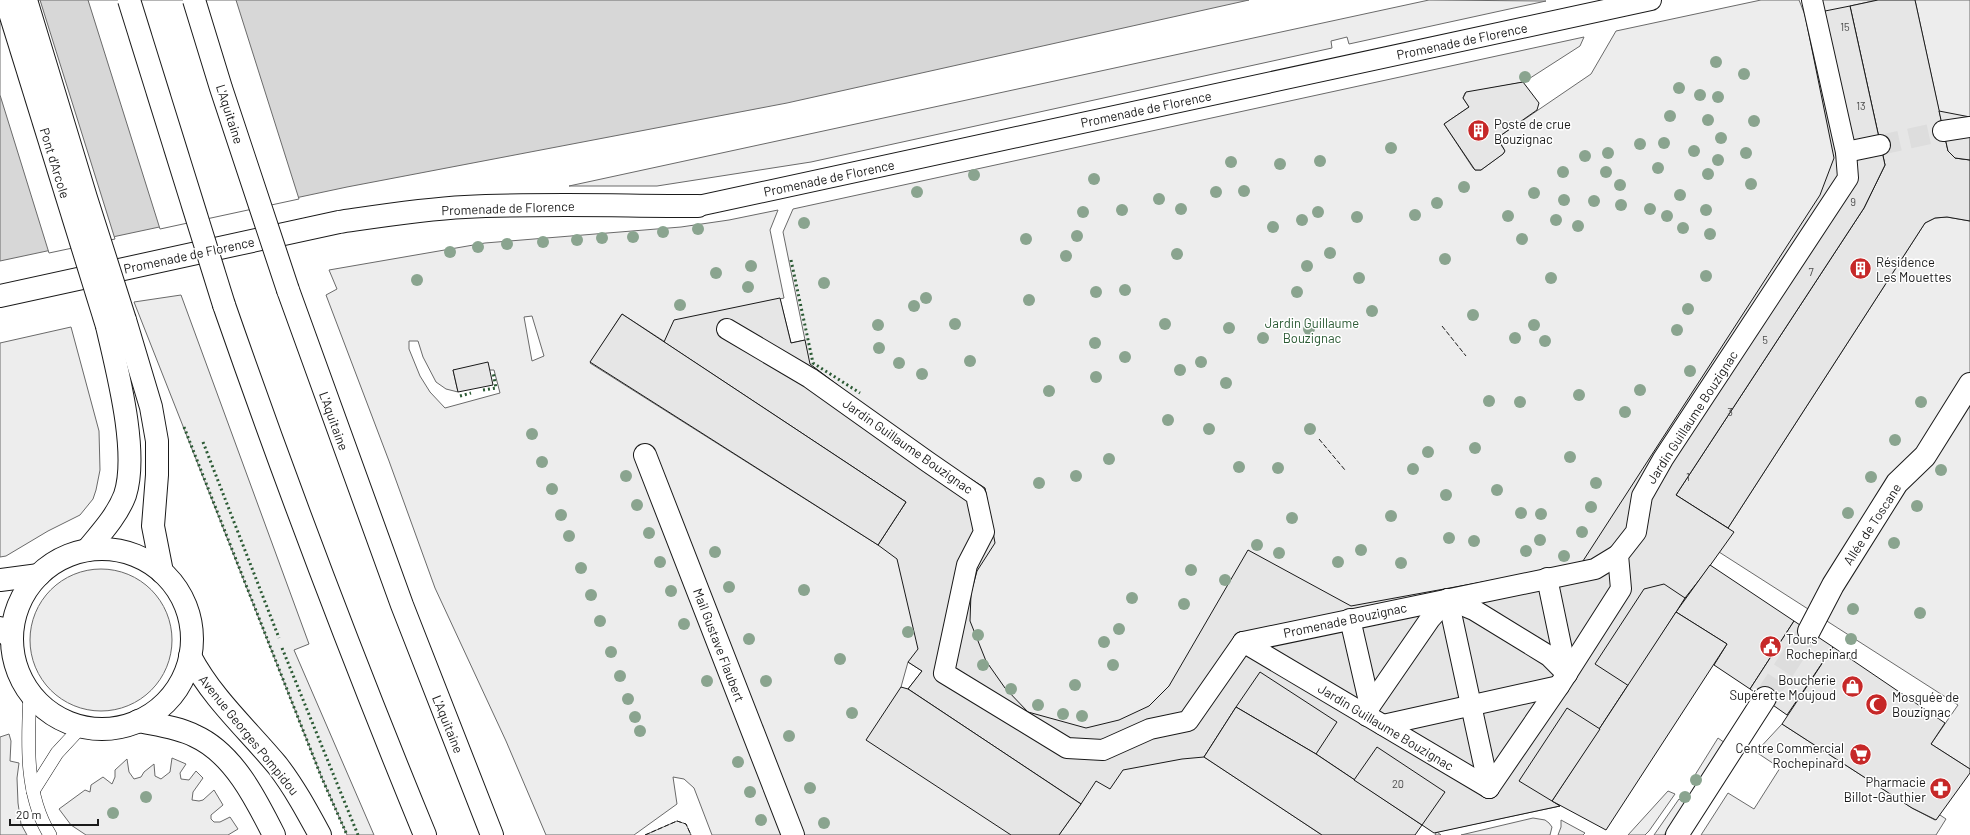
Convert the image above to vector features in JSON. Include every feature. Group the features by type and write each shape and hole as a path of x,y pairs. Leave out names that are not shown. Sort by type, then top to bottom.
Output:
{"main road":[{"name":"Pont d'Arcole","path":"6,0 116,323"},
{"name":"Pont d'Arcole","path":"26,0 86,198 116,323"},
{"path":"129,0 224,305 260,410 342,629 424,835"},
{"name":"L'Aquitaine","path":"194,0 288,290 405,613 492,835"},
{"name":"Promenade de Florence","path":"0,296 339,222 382,215 464,207 529,205 698,206"},
{"path":"87,550 114,517 125,494 130,470 116,323"},
{"path":"116,323 151,407 157,441 157,475 153,526 162,572"},
{"name":"Allée de Toscane","path":"1809,631 1833,585 1897,483 1925,456 1970,384"},
{"name":"Mail Gustave Flaubert","path":"645,456 793,835"},
{"path":"87,550 107,550 130,554 142,559 162,572 177,590 187,611 192,633 190,656 186,670 172,695 162,705 138,721 111,728 82,726 57,717 46,709 30,693 17,670 6,633 20,603 39,575 64,557 87,550"},
{"path":"0,580 39,575"},
{"name":"Avenue Georges Pompidou","path":"190,656 210,690 242,725 290,783 320,835"},
{"path":"1677,835 1765,698"},
{"path":"138,721 177,729 196,736 214,747 230,763 246,786 274,835"}],"street":[{"name":"Promenade de Florence","path":"698,206 1651,0"},
{"name":"Jardin Guillaume Bouzignac","path":"1618,555 1636,532 1642,496 1663,458 1848,178 1846,152 1812,0"},
{"path":"1943,132 1970,127"},
{"path":"1846,152 1880,145"},
{"name":"Jardin Guillaume Bouzignac","path":"727,329 810,378 976,495 984,532 967,565 944,674 1067,748 1103,750 1150,729 1188,721 1243,642 1373,716 1489,788"},
{"path":"1489,788 1563,680 1621,590 1618,555"},
{"name":"Promenade Bouzignac","path":"1243,642 1448,598 1595,570 1618,555"},
{"path":"1547,578 1563,680"},
{"path":"1448,598 1474,610 1549,656 1563,680"},
{"path":"1448,598 1489,788"},
{"path":"1373,716 1430,619 1448,598"},
{"path":"1350,619 1373,716"},
{"path":"1373,716 1471,705 1563,680"}],"lane":[{"path":"30,693 27,745 33,791 43,822 50,835"},
{"path":"33,791 57,753 82,726"}],"shaded area":[{"path":"0,0 1249,0 787,103 347,187 0,261"},
{"path":"1429,0 1546,1 1349,44 1347,37 1331,41 1332,48 811,162 657,186 569,186"},
{"path":"1761,0 1799,0 1805,15 1815,14 1818,0 1878,0 1850,6 1854,137 1676,495 1728,528 1925,223 1935,218 1947,217 1970,221 1970,769 1931,744 1958,705 1719,552 1685,598 1595,663 1629,686 1600,729 1520,781 1560,806 1437,832 1441,835 1435,835 1436,833 1316,754 1336,723 1204,757 1322,835 1059,835 1081,804 908,689 922,671 908,662 901,687 1011,835 712,835 694,788 684,779 673,777 677,804 634,835 546,835 506,741 435,588 326,295 337,289 329,270 485,243 681,227 729,220 778,210 770,230 784,298 780,299 791,343 805,340 783,232 793,209 1584,37 1580,46 1524,82 1465,93 1463,98 1469,107 1444,124 1473,168 1475,170 1481,170 1504,153 1504,149 1497,138 1591,74 1616,31","holes":["622,314 679,351 878,545 590,363","532,316 544,356 532,361 524,317","409,341 418,341 423,357 436,382 446,389 458,392 453,370 494,370 500,393 445,408 430,392 420,376 409,349"]},
{"path":"1915,0 1970,0 1970,142 1939,111"},
{"path":"181,295 309,644 294,650 374,835 347,835 321,776 134,302"},
{"path":"71,327 99,431 100,470 96,490 93,499 80,515 48,531 6,556 0,557 0,343"},
{"path":"101,569 122,572 146,585 156,595 169,619 172,640 169,661 156,685 146,695 122,708 101,711 80,708 56,695 46,685 33,661 30,640 33,619 46,595 56,585 80,572"},
{"path":"1782,724 1912,808 1935,820 1940,815 1946,819 1936,835 1701,835 1728,793 1754,809 1780,768 1756,752"},
{"path":"9,734 11,741 10,761 19,763 17,778 18,803 21,824 27,835 0,835 0,737"},
{"path":"1718,738 1725,743 1702,779 1695,775"},
{"path":"172,758 186,764 180,773 181,779 189,780 196,771 203,778 193,792 192,800 203,800 214,790 223,805 211,815 211,819 214,822 220,822 230,817 238,829 228,835 86,835 71,825 59,809 85,790 90,792 91,785 103,777 112,784 115,777 115,770 127,759 129,772 134,779 141,777 144,772 154,764 155,776 161,779 170,772"},
{"path":"1668,791 1675,794 1649,831 1645,835 1628,835"},
{"path":"1679,799 1686,804 1672,825 1664,835 1654,835"},
{"path":"1533,818 1545,820 1549,823 1552,827 1550,835 1461,835"},
{"path":"1561,820 1585,833 1583,835 1558,835 1561,827"},
{"path":"677,821 686,824 691,835 645,835"}],"pier":[{"path":"0,0 40,0 115,239 49,253 0,95"},
{"path":"88,0 236,0 299,199 160,229"}],"building":[{"name":"Résidence Les Mouettes","path":"1878,0 1915,0 1948,151 1955,158 1970,160 1970,221 1947,217 1935,218 1925,223 1728,528 1676,495 1864,208 1885,165 1850,6"},
{"path":"1850,6 1885,165 1864,208 1676,495 1734,532 1685,598 1552,801 1560,806 1434,833 1316,754 1236,707 1204,757 1182,759 1123,770 1110,789 1096,781 1081,804 908,689 922,671 908,662 918,649 897,559 878,545 906,502 664,342 674,320 780,298 791,343 805,340 810,364 906,437 985,488 995,543 977,571 971,593 970,621 986,661 1005,688 1028,712 1086,728 1119,720 1149,706 1169,686 1248,550 1351,606 1581,564 1820,195 1834,158 1805,15"},
{"name":"Poste de crue Bouzignac","path":"1523,82 1539,103 1537,110 1497,138 1505,151 1503,154 1481,170 1475,170 1444,124 1469,107 1463,98 1466,92"},
{"path":"1939,111 1970,117 1970,160 1955,158 1948,151"},
{"path":"622,314 906,502 878,545 590,362"},
{"path":"488,362 493,385 458,392 453,370"},
{"path":"1710,565 1794,621 1750,689 1714,665 1727,644 1676,612"},
{"path":"1664,584 1685,598 1629,686 1595,664 1644,589"},
{"path":"1676,612 1727,644 1606,830 1552,801"},
{"path":"1794,621 1833,647 1787,715 1750,689"},
{"path":"1833,647 1945,723 1931,744 1970,769 1970,773 1936,820 1912,808 1782,724"},
{"path":"1260,672 1337,722 1316,754 1236,707"},
{"path":"901,687 908,689 1081,804 1059,835 1011,835 866,740"},
{"path":"1236,707 1316,754 1422,825 1415,835 1322,835 1204,757"},
{"path":"1567,708 1600,729 1552,801 1519,781"},
{"path":"1377,747 1445,792 1422,825 1354,780"}],"tunnel":[{"path":"1880,145 1943,131"},
{"path":"1765,698 1809,631"}],"hedge":[{"path":"791,260 813,363 860,393"},
{"path":"483,390 496,388 493,372"},
{"path":"460,396 471,393"},
{"path":"184,427 321,776 347,835"},
{"path":"203,442 279,638"},
{"path":"282,648 358,835"}],"fence":[{"path":"1442,326 1466,356"},
{"path":"1319,439 1345,470"},
{"path":"645,835 677,821 686,824 691,835"}],"place":[{"name":"Poste de crue Bouzignac","path":"1478,131"},
{"name":"Résidence Les Mouettes","path":"1860,269"},
{"name":"Tours Rochepinard","path":"1771,646"},
{"name":"Boucherie Supérette Moujoud","path":"1852,687"},
{"name":"Mosquée de Bouzignac","path":"1877,704"},
{"name":"Centre Commercial Rochepinard","path":"1860,755"},
{"name":"Pharmacie Billot-Gauthier","path":"1941,789"}]}
